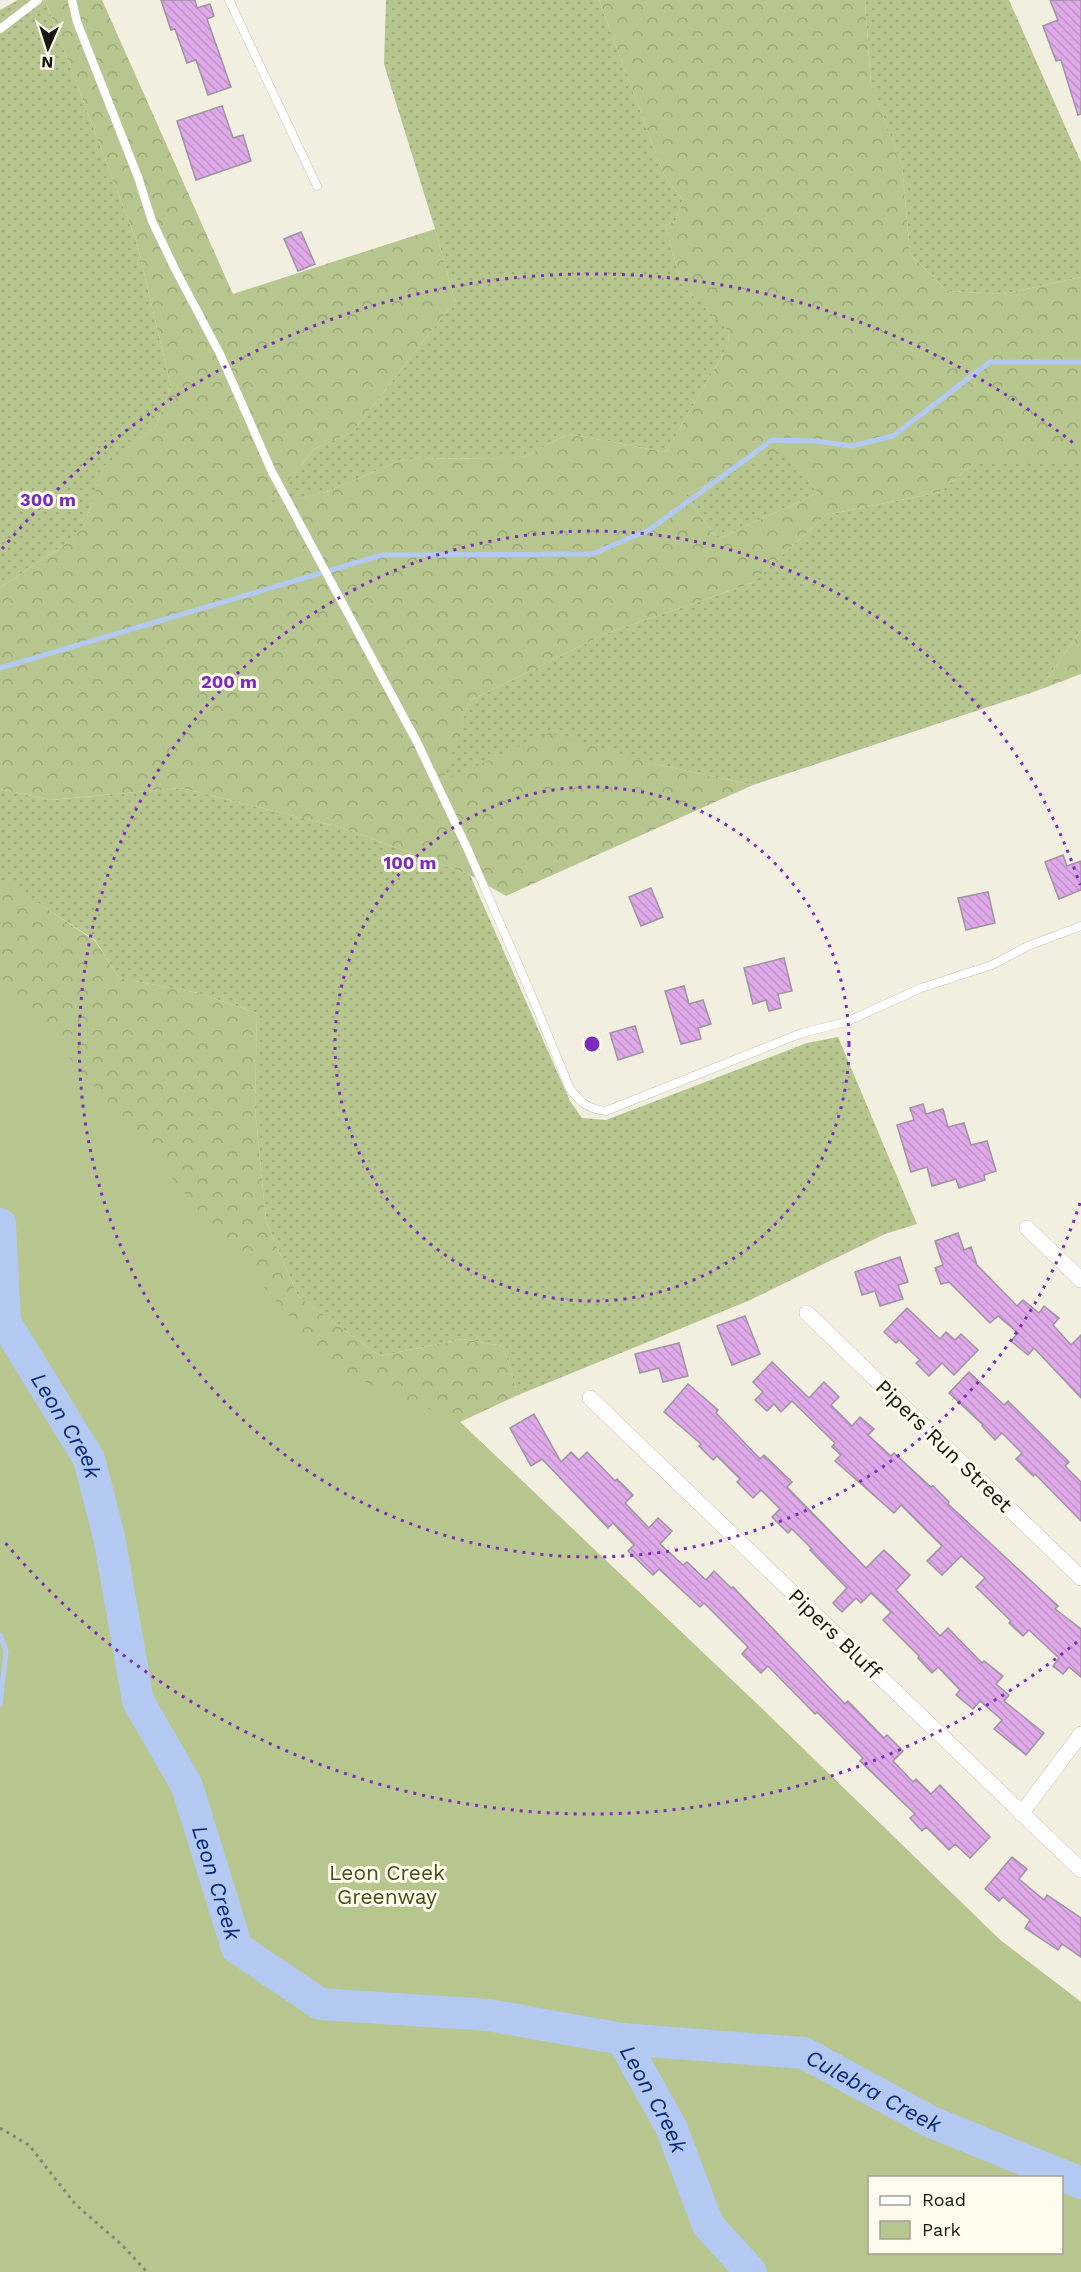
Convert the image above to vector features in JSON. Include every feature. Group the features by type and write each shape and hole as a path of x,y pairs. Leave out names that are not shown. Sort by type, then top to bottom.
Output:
{"street":[{"path":"1027,1228 1081,1280"},
{"name":"Pipers Run Street","path":"807,1313 1081,1578"},
{"name":"Pipers Bluff","path":"590,1398 1081,1870"},
{"path":"1021,1814 1081,1734"}],"lane":[{"path":"0,29 38,0"},
{"path":"72,0 76,22 138,177 152,220 220,354 272,472 417,742 468,850 570,1089 580,1101 588,1108 606,1111 802,1033 846,1022 921,988 992,965 1028,946 1081,926"},
{"path":"229,0 317,186"}],"path":[{"path":"0,2128 29,2145 75,2204 122,2245 147,2272"}],"green space":[{"path":"18,0 45,0 137,243 171,387 156,426 104,467 84,526 65,544 0,588 0,10"},
{"path":"45,0 102,0 233,294 435,229 455,301 352,432 314,449 270,504 326,492 404,459 522,458 568,434 666,452 729,344 728,330 682,285 665,225 675,222 683,200 664,175 599,0 865,0 871,85 902,165 910,254 947,291 1003,294 1081,277 1081,463 974,463 940,492 826,515 752,583 605,634 469,701 443,781 549,733 655,764 753,785 506,896 470,875 343,828 181,788 50,800 0,789 0,588 65,544 84,526 104,466 156,426 171,387 137,243","holes":["784,448 818,493 718,539 685,495"]},
{"path":"386,0 599,0 664,175 683,200 675,222 665,225 682,285 728,330 729,344 666,452 568,434 522,458 404,459 326,492 269,505 314,449 352,432 455,301 384,64"},
{"path":"865,0 1009,0 1081,162 1081,277 1003,294 947,291 910,254 902,165 871,86"},
{"path":"784,447 818,493 718,539 685,495"},
{"path":"974,463 1081,463 1081,630 1039,690 753,785 655,764 442,781 469,701 605,634 752,583 826,515 940,492"},
{"path":"1081,630 1081,674 1039,690"},
{"path":"181,788 343,828 470,875 570,1101 582,1118 606,1120 807,1043 838,1037 917,1224 885,1234 748,1301 518,1395 503,1346 462,1339 380,1356 298,1296 266,1221 255,1108 257,1013 198,993 119,978 95,940 4,881 0,881 0,789 50,800"},
{"path":"4,880 95,941 119,978 198,993 257,1013 255,1108 266,1221 298,1296 380,1356 462,1339 503,1346 518,1395 460,1422 756,1703 1000,1940 1081,2002 1081,2139 0,1153 0,881"},
{"name":"Leon Creek Greenway","path":"0,976 333,1368 460,1422 756,1703 1000,1940 1081,2002 1081,2272 0,2272"}],"building":[{"path":"161,0 195,0 197,8 210,4 214,16 207,19 231,87 208,95 196,60 187,63 175,29 171,30"},
{"path":"1050,0 1081,0 1081,114 1078,115 1061,60 1056,61 1043,26 1058,20"},
{"path":"222,106 233,138 243,135 251,161 196,180 177,121"},
{"path":"301,232 315,264 298,271 284,239"},
{"path":"1063,855 1067,866 1081,861 1081,890 1059,899 1045,862"},
{"path":"651,888 663,917 641,926 629,897"},
{"path":"988,892 995,923 966,930 958,898"},
{"path":"784,958 792,991 778,994 781,1008 769,1011 766,1000 753,1004 744,968"},
{"path":"684,986 689,1004 703,1000 711,1024 698,1028 701,1039 681,1044 665,991"},
{"path":"635,1026 643,1052 618,1060 610,1033"},
{"path":"923,1104 926,1114 943,1109 948,1127 964,1123 971,1145 987,1141 996,1171 984,1175 985,1180 959,1188 956,1179 932,1186 927,1167 911,1172 897,1125 914,1120 910,1108"},
{"path":"958,1233 964,1250 971,1247 977,1265 1017,1306 1023,1300 1039,1313 1044,1306 1059,1318 1053,1325 1071,1345 1081,1335 1081,1398 1034,1348 1028,1355 1011,1341 1018,1333 998,1316 990,1323 949,1282 941,1284 935,1268 943,1265 935,1241"},
{"path":"900,1257 908,1282 898,1285 903,1299 880,1306 875,1291 862,1295 855,1272"},
{"path":"907,1308 940,1339 946,1332 955,1340 961,1334 978,1350 954,1375 942,1363 929,1376 916,1363 920,1360 899,1340 896,1343 884,1332"},
{"path":"745,1316 760,1354 732,1365 717,1326"},
{"path":"679,1343 688,1376 663,1382 659,1368 640,1373 635,1354"},
{"path":"772,1362 809,1398 824,1382 839,1397 831,1405 852,1426 860,1417 874,1429 868,1435 891,1456 894,1453 931,1487 933,1486 949,1502 948,1504 1058,1606 1055,1609 1081,1629 1081,1677 1069,1667 1063,1674 1053,1666 1059,1658 1029,1630 1023,1636 1009,1623 1011,1621 976,1587 985,1578 961,1556 942,1575 927,1561 942,1546 901,1505 894,1513 835,1461 841,1455 832,1447 835,1443 792,1401 781,1412 774,1404 767,1411 755,1400 763,1392 753,1382"},
{"path":"969,1372 1004,1405 1008,1401 1069,1462 1065,1466 1081,1482 1081,1521 1035,1474 1033,1476 1016,1459 1022,1453 1002,1433 995,1440 983,1425 949,1393"},
{"path":"688,1384 718,1410 716,1413 760,1459 764,1455 792,1482 787,1487 866,1568 884,1550 910,1575 896,1590 940,1636 948,1628 982,1663 984,1661 1003,1676 996,1684 1009,1695 1004,1701 1044,1733 1026,1755 994,1729 1002,1720 980,1701 973,1709 956,1695 960,1690 938,1667 932,1673 918,1658 919,1656 883,1620 891,1612 871,1593 861,1603 856,1598 842,1612 833,1603 847,1588 792,1529 788,1533 772,1517 780,1509 761,1490 753,1498 737,1482 740,1479 717,1456 713,1460 699,1446 701,1444 664,1412"},
{"path":"534,1414 561,1462 571,1452 579,1460 587,1452 615,1481 617,1479 633,1495 625,1503 649,1528 658,1518 672,1531 660,1544 683,1565 687,1562 706,1580 714,1571 731,1588 733,1587 845,1704 848,1701 884,1738 887,1735 903,1751 893,1761 913,1782 916,1779 931,1794 940,1785 990,1837 970,1858 955,1844 949,1850 926,1827 922,1831 910,1818 915,1814 860,1761 863,1758 768,1666 761,1673 742,1654 748,1647 704,1603 700,1607 659,1569 653,1575 628,1551 634,1545 613,1523 608,1528 542,1459 531,1466 510,1428"},
{"path":"1012,1857 1027,1869 1019,1879 1044,1900 1047,1895 1081,1918 1081,1957 1062,1944 1058,1950 1025,1928 1030,1920 1003,1897 999,1901 985,1889"}],"waterway":[{"path":"0,668 382,555 592,554 649,530 772,440 816,441 852,446 893,436 990,362 1081,362"},
{"name":"Leon Creek","path":"0,1224 5,1322 89,1459 109,1537 138,1701 187,1786 237,1948 320,2004 488,2015 622,2039 804,2053 929,2121 1081,2183"},
{"path":"0,1635 6,1651 0,1705"},
{"name":"Leon Creek","path":"622,2039 671,2127 708,2225 751,2272"}],"water label":[{"name":"Culebra Creek","path":"875,2091"}]}
